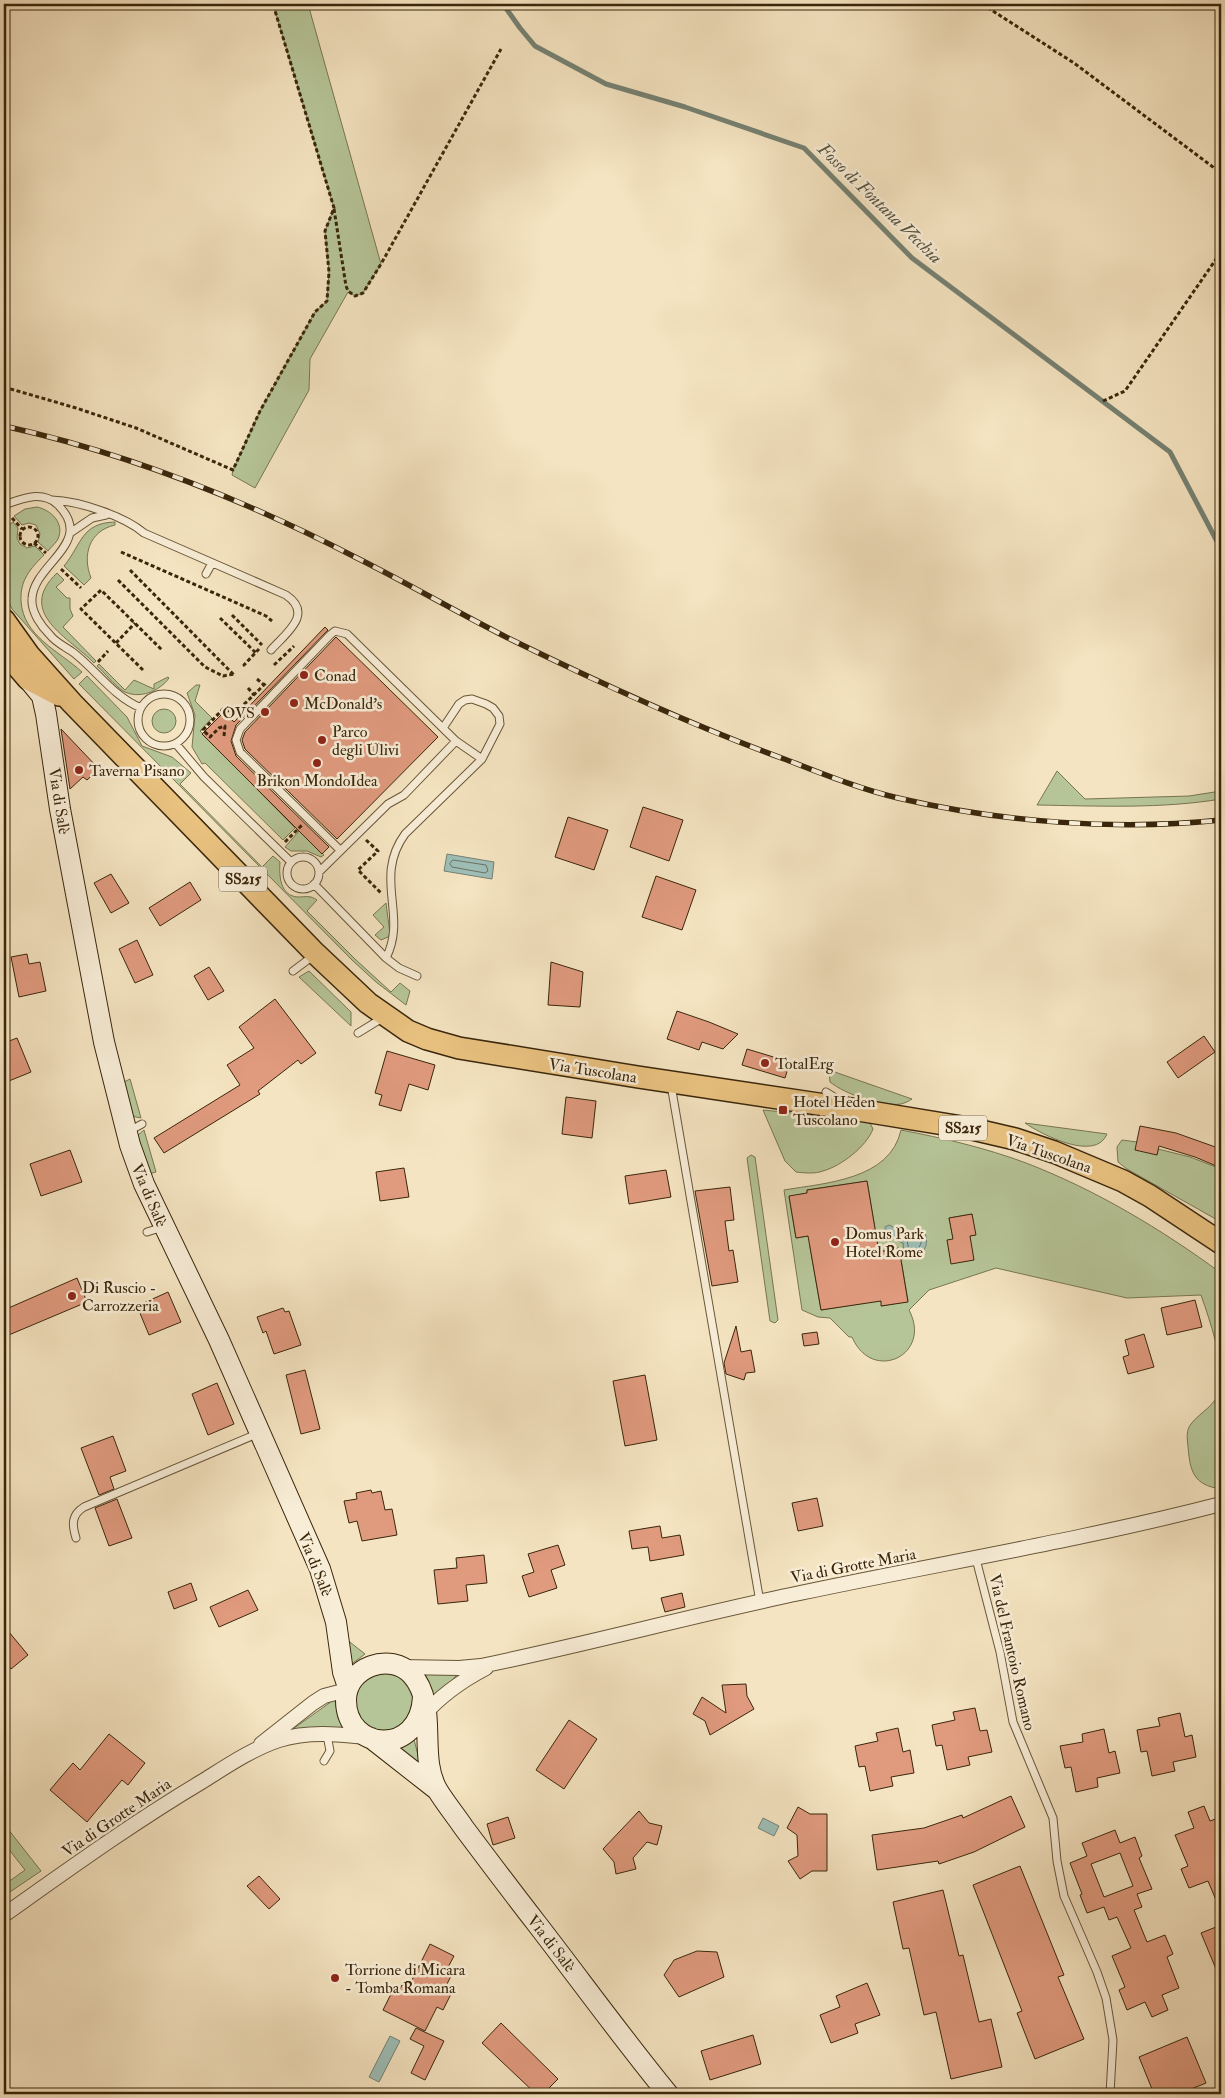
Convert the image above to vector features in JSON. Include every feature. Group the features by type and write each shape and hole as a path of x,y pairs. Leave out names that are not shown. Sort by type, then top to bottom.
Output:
{"main road":[{"name":"Via Tuscolana","path":"4,620 30,655 72,702 316,954 385,1016 417,1035 459,1048 681,1081 991,1133 1054,1152 1108,1174 1150,1196 1221,1243"},
{"name":"Via Tuscolana","path":"4,651 28,679 72,702"},
{"name":"Via di Salè","path":"28,679 42,696 60,809 104,1042 134,1128 155,1230 212,1324 327,1590 336,1622 346,1683"},
{"path":"388,1663 400,1666 420,1684 422,1711 408,1733 397,1739 383,1741 370,1738 356,1728 347,1712 346,1683 364,1669 376,1664 388,1663"},
{"name":"Via di Salè","path":"422,1711 430,1771 437,1790 499,1876 668,2094"},
{"name":"Via di Salè","path":"370,1738 437,1790"}],"street":[{"name":"Via di Grotte Maria","path":"400,1666 459,1668 493,1664 760,1602 976,1559 1162,1519 1221,1504"},
{"name":"Via di Grotte Maria","path":"422,1711 463,1682 493,1664"},
{"name":"Via di Grotte Maria","path":"4,1915 186,1791 250,1752 296,1714 346,1683"},
{"name":"Via di Grotte Maria","path":"250,1752 281,1740 298,1736 327,1734 370,1738"}],"lane":[{"path":"4,505 32,496 77,503 126,520 144,534 286,595 298,606 299,614 294,623 270,650"},
{"path":"4,511 21,499"},
{"path":"52,500 65,514 70,533"},
{"path":"108,515 101,514 92,518 70,533 62,551 38,579 31,600 34,612 50,637 86,663 123,699 141,708"},
{"path":"206,574 212,563"},
{"path":"340,850 240,752 236,740 240,729 330,634 335,632 347,634 456,741 482,759"},
{"path":"170,695 186,706 190,720 187,734 176,744 160,746 146,739 138,724 141,708 154,696 170,695"},
{"path":"386,958 393,945 394,935 390,878 396,846 405,834 482,759 500,724 499,716 493,708 472,699 465,700 459,704 443,728"},
{"path":"319,872 316,864 308,858 299,858 291,862 287,871 289,881 296,888 306,889 314,884 319,872 340,850 388,804 404,795 456,741"},
{"path":"176,744 204,777 291,862"},
{"path":"314,884 386,958 399,968 416,976"},
{"path":"292,971 316,954"},
{"path":"358,1033 385,1016"},
{"path":"681,1081 760,1602"},
{"path":"826,1092 852,1109"},
{"path":"76,1538 73,1519 75,1514 84,1507 260,1433"},
{"name":"Via del Frantoio Romano","path":"976,1559 1000,1652 1013,1722 1053,1818 1057,1862 1064,1896 1097,1972 1106,1998 1113,2040 1110,2094"},
{"path":"324,1761 330,1751 327,1734"}],"path":[{"path":"273,4 334,208 346,286 348,291 355,296 363,293 381,264 501,49"},
{"path":"982,4 1074,64 1221,173"},
{"path":"4,387 136,428 233,470 260,411 315,312 327,301 329,272 325,231 334,208"},
{"path":"1102,401 1124,391 1221,252"},
{"path":"12,518 22,529"},
{"path":"22,529 30,527 36,531 37,538 34,543"},
{"path":"22,529 20,534 22,542 26,544 34,543 46,553"},
{"path":"121,552 266,616 272,621"},
{"path":"61,568 81,588"},
{"path":"118,580 205,667 223,676 235,675 130,570"},
{"path":"143,670 81,610 101,590 162,650"},
{"path":"87,594 92,599"},
{"path":"232,615 263,646 245,666"},
{"path":"220,618 256,653"},
{"path":"116,643 135,623"},
{"path":"294,642 300,648"},
{"path":"276,660 273,664 277,668 295,647"},
{"path":"98,662 108,651"},
{"path":"257,679 264,685"},
{"path":"219,728 210,737 203,730 224,708 232,717 269,680"},
{"path":"248,688 254,695"},
{"path":"284,844 297,830"},
{"path":"366,839 378,851 358,870 392,904"}],"green space":[{"path":"273,4 308,4 381,264 363,293 355,296 348,292 310,359 309,390 255,488 232,475 233,470 260,411 315,312 327,301 329,272 325,231 334,208"},
{"path":"37,507 52,514 60,528 58,539 48,551 38,542 40,534 36,525 29,523 22,525 14,516 25,509"},
{"path":"13,522 18,528 17,538 20,544 27,548 35,546 44,555 30,570 24,581 21,594 23,613 28,624 44,642 82,672 74,679 12,609 4,592 4,529"},
{"path":"115,522 115,525 99,533 90,545 87,561 91,578 84,585 64,566 89,531 95,526"},
{"path":"57,573 64,580 56,587 67,598 70,598 70,609 73,616 63,627 96,661 94,663 51,624 44,612 42,600 46,587"},
{"path":"99,664 125,690 134,680 154,689 154,684 169,678 160,687 149,693 129,694 123,691 97,666"},
{"path":"87,676 127,717 142,746 172,757 191,773 180,784 262,867 273,856 280,862 282,884 287,893 292,896 315,898 317,900 307,911 355,959 391,992 400,983 410,991 406,1005 353,961 79,684"},
{"path":"196,685 200,685 195,701 212,718 200,731 295,828 283,840 205,763 202,764 192,747 195,715 187,693"},
{"path":"164,709 173,712 176,721 173,730 164,733 155,730 152,721 155,712"},
{"path":"1057,771 1085,799 1189,796 1221,791 1221,799 1153,806 1037,805"},
{"path":"299,831 324,855 321,857 307,851 291,851 285,847"},
{"path":"386,903 390,934 381,940 375,935 384,927 373,915"},
{"path":"309,971 351,1012 351,1026 299,977"},
{"path":"829,1070 912,1099 902,1104 884,1104 864,1099 830,1082"},
{"path":"130,1079 141,1118 131,1116 122,1083"},
{"path":"763,1110 852,1119 870,1123 873,1129 870,1136 859,1149 837,1165 817,1173 796,1172 785,1161"},
{"path":"1025,1123 1107,1134 1101,1142 1092,1146 1081,1146 1068,1144 1043,1134"},
{"path":"144,1130 156,1172 149,1174 137,1136"},
{"path":"901,1130 933,1136 1026,1163 1078,1185 1151,1226 1221,1273 1221,1378 1212,1329 1201,1295 1127,1298 996,1268 929,1290 909,1310 914,1326 913,1340 907,1351 897,1358 885,1361 873,1359 861,1351 852,1337 849,1337 830,1318 818,1317 802,1310 784,1190 836,1181 870,1169 884,1159 894,1147","holes":["867,1181 875,1229 864,1303 821,1310 810,1247 814,1235 796,1238 789,1197 807,1193 807,1190","972,1214 975,1235 953,1238 949,1218","921,1229 923,1230 919,1256 914,1258 906,1255 903,1243 889,1236 885,1231 895,1230 904,1233 913,1230 917,1232","899,1248 908,1301 882,1306 873,1253"]},
{"path":"1122,1140 1137,1142 1157,1155 1158,1149 1190,1157 1221,1169 1221,1222 1127,1169 1118,1162 1117,1147"},
{"path":"751,1155 755,1157 778,1320 775,1323 770,1321 747,1158"},
{"path":"1221,1378 1221,1489 1204,1484 1195,1475 1190,1463 1187,1437 1189,1426 1212,1404 1218,1395"},
{"path":"346,1639 365,1654 349,1666"},
{"path":"385,1673 396,1675 409,1686 414,1702 412,1713 401,1726 385,1731 374,1729 361,1718 356,1702 358,1691 369,1678"},
{"path":"423,1673 459,1673 433,1699"},
{"path":"335,1699 338,1718 346,1730 290,1731"},
{"path":"414,1739 421,1768 400,1748"},
{"path":"4,1824 41,1871 4,1896 4,1885 25,1870 4,1843"}],"water":[{"path":"447,854 494,862 492,879 444,871"},
{"path":"889,1225 903,1233 923,1230 927,1242 923,1252 917,1258 908,1257 904,1253 903,1243 892,1239 885,1231 885,1227"},
{"path":"763,1818 779,1826 774,1836 758,1828"},
{"path":"390,2036 400,2041 379,2082 369,2077"}],"building":[{"path":"325,627 328,630 236,725 231,741 236,756 329,847 322,854 202,734 224,712 234,722"},
{"name":"Parco degli Ulivi","path":"336,637 438,737 337,839 245,749 242,740 245,732"},
{"path":"61,729 99,769 87,780 83,777 70,789"},
{"path":"643,807 683,820 669,861 630,847"},
{"path":"568,817 608,830 594,870 555,857"},
{"path":"111,874 129,903 111,913 94,883"},
{"path":"656,876 696,890 682,930 642,917"},
{"path":"190,882 201,900 160,926 149,908"},
{"path":"137,940 153,975 135,983 119,949"},
{"path":"27,954 29,964 40,962 46,991 19,997 11,957"},
{"path":"551,962 583,972 580,1007 548,1005"},
{"path":"209,967 224,991 208,1000 194,976"},
{"path":"275,999 316,1053 301,1064 298,1060 258,1091 260,1094 164,1153 154,1138 240,1085 227,1065 254,1048 239,1027"},
{"path":"677,1011 738,1034 723,1049 702,1042 699,1050 667,1039"},
{"path":"1204,1036 1215,1052 1178,1078 1167,1062"},
{"path":"17,1038 31,1072 4,1083 4,1043"},
{"path":"747,1049 790,1062 785,1078 742,1065"},
{"path":"387,1051 435,1065 428,1090 409,1084 401,1111 379,1105 382,1095 375,1093"},
{"path":"566,1097 596,1101 592,1138 562,1134"},
{"path":"1140,1126 1176,1133 1221,1149 1221,1168 1195,1157 1159,1146 1157,1155 1135,1150"},
{"path":"70,1150 82,1182 41,1196 30,1164"},
{"path":"404,1168 409,1197 380,1201 376,1172"},
{"path":"666,1170 671,1197 629,1204 625,1176"},
{"name":"Domus Park Hotel Rome","path":"867,1181 879,1252 899,1248 908,1302 881,1306 881,1301 821,1310 808,1236 796,1238 789,1196 807,1193 807,1190"},
{"path":"730,1187 734,1220 725,1221 729,1251 733,1250 738,1282 712,1286 695,1191"},
{"path":"972,1214 976,1235 970,1236 974,1260 951,1264 947,1240 953,1239 949,1218"},
{"path":"77,1278 87,1302 4,1337 4,1310"},
{"path":"168,1292 181,1322 149,1335 137,1306"},
{"path":"1195,1300 1202,1327 1167,1335 1161,1308"},
{"path":"283,1308 285,1312 289,1311 301,1345 274,1354 266,1331 263,1333 257,1317"},
{"path":"736,1326 741,1352 751,1350 755,1372 746,1373 744,1380 726,1374 724,1363"},
{"path":"817,1332 819,1344 804,1346 802,1334"},
{"path":"1144,1334 1154,1367 1128,1374 1123,1357 1129,1355 1125,1340"},
{"path":"305,1370 320,1429 301,1434 286,1375"},
{"path":"645,1375 657,1440 625,1446 613,1381"},
{"path":"217,1383 234,1424 208,1435 192,1394"},
{"path":"113,1436 126,1471 110,1477 114,1489 99,1495 81,1448"},
{"path":"371,1490 372,1493 381,1491 385,1510 392,1509 397,1535 362,1541 357,1521 349,1523 344,1501 357,1499 356,1493"},
{"path":"817,1498 823,1526 798,1531 792,1503"},
{"path":"117,1499 132,1538 109,1546 95,1508"},
{"path":"660,1526 662,1538 680,1535 684,1555 650,1561 648,1547 632,1549 629,1531"},
{"path":"558,1545 565,1565 551,1570 557,1588 529,1597 522,1576 534,1572 528,1554"},
{"path":"484,1555 487,1583 466,1585 468,1601 438,1604 434,1570 457,1568 456,1558"},
{"path":"191,1583 197,1600 174,1609 168,1592"},
{"path":"248,1590 258,1610 219,1627 210,1607"},
{"path":"682,1593 685,1607 665,1612 661,1598"},
{"path":"4,1626 28,1655 11,1669 4,1661"},
{"path":"746,1684 747,1696 754,1709 710,1735 705,1721 693,1714 702,1697 726,1713 722,1685"},
{"path":"975,1708 980,1731 987,1730 992,1752 968,1757 970,1765 947,1770 942,1745 936,1746 932,1725 955,1720 953,1712"},
{"path":"1180,1713 1185,1737 1192,1735 1196,1757 1173,1762 1175,1771 1152,1776 1147,1751 1141,1752 1137,1730 1160,1726 1158,1718"},
{"path":"569,1720 597,1739 564,1789 536,1770"},
{"path":"898,1728 903,1752 910,1750 914,1773 891,1777 893,1786 870,1791 865,1766 859,1767 855,1746 878,1741 876,1733"},
{"path":"1104,1729 1109,1753 1115,1751 1120,1773 1097,1778 1098,1787 1076,1792 1071,1767 1065,1768 1060,1746 1083,1742 1082,1734"},
{"path":"109,1734 145,1763 128,1785 122,1780 87,1822 50,1790 73,1763 80,1770"},
{"path":"1011,1796 1025,1827 974,1852 939,1864 938,1861 877,1870 872,1835 924,1828 962,1815 963,1818"},
{"path":"1204,1806 1210,1821 1221,1817 1221,1912 1208,1881 1189,1888 1181,1869 1188,1866 1175,1835 1194,1828 1188,1812"},
{"path":"798,1807 810,1814 827,1814 827,1871 812,1871 800,1879 788,1861 798,1856 797,1835 787,1828"},
{"path":"639,1811 649,1823 662,1826 657,1845 647,1842 633,1858 636,1869 616,1874 614,1862 603,1849"},
{"path":"508,1817 515,1838 493,1845 487,1824"},
{"path":"1115,1830 1120,1843 1135,1837 1142,1856 1139,1858 1152,1889 1137,1894 1142,1907 1134,1910 1147,1942 1165,1935 1173,1954 1167,1957 1179,1988 1162,1995 1168,2010 1152,2017 1145,2002 1127,2010 1119,1990 1125,1987 1112,1956 1131,1948 1117,1917 1109,1920 1104,1907 1087,1913 1070,1863 1087,1856 1082,1843","holes":["1120,1853 1133,1886 1104,1897 1091,1864"]},
{"path":"1020,1866 1064,1975 1058,1977 1084,2039 1035,2059 1017,2013 1022,2011 973,1885"},
{"path":"259,1876 280,1899 269,1909 247,1886"},
{"path":"943,1890 959,1956 963,1955 979,2022 991,2019 1002,2067 951,2079 936,2012 924,2015 909,1948 903,1949 893,1902"},
{"path":"1221,1925 1221,1981 1201,1933"},
{"path":"430,1944 454,1956 446,1971 452,1974 444,1990 451,1994 443,2010 437,2007 425,2031 383,2010 392,1992 397,1994 402,1985 408,1988"},
{"path":"697,1951 717,1952 724,1977 679,1997 664,1975 674,1960"},
{"path":"867,1983 880,2015 855,2024 858,2033 831,2043 820,2015 840,2007 836,1996"},
{"path":"501,2023 558,2079 543,2094 536,2094 482,2043"},
{"path":"416,2028 444,2041 425,2080 411,2073 424,2046 410,2039"},
{"path":"753,2035 761,2064 710,2080 701,2051"},
{"path":"1187,2037 1206,2083 1179,2094 1154,2094 1139,2057"}],"waterway":[{"name":"Fosso di Fontana Vecchia","path":"503,4 535,46 606,84 685,107 804,148 912,258 1170,452 1221,549"}],"railway":[{"path":"4,426 50,437 140,464 229,498 315,537 512,640 614,688 682,719 856,786 898,798 937,806 977,813 1058,822 1141,825 1221,820"}],"place":[{"name":"Conad","path":"304,675"},
{"name":"McDonald's","path":"294,703"},
{"name":"OVS","path":"265,712"},
{"name":"Parco degli Ulivi","path":"322,740"},
{"name":"Brikon MondoIdea","path":"317,763"},
{"name":"Taverna Pisano","path":"79,770"},
{"name":"TotalErg","path":"765,1063"},
{"name":"Hotel Heden Tuscolano","path":"783,1110"},
{"name":"Domus Park Hotel Rome","path":"835,1242"},
{"name":"Di Ruscio - Carrozzeria","path":"72,1296"},
{"name":"Torrione di Micara - Tomba Romana","path":"335,1978"}]}
